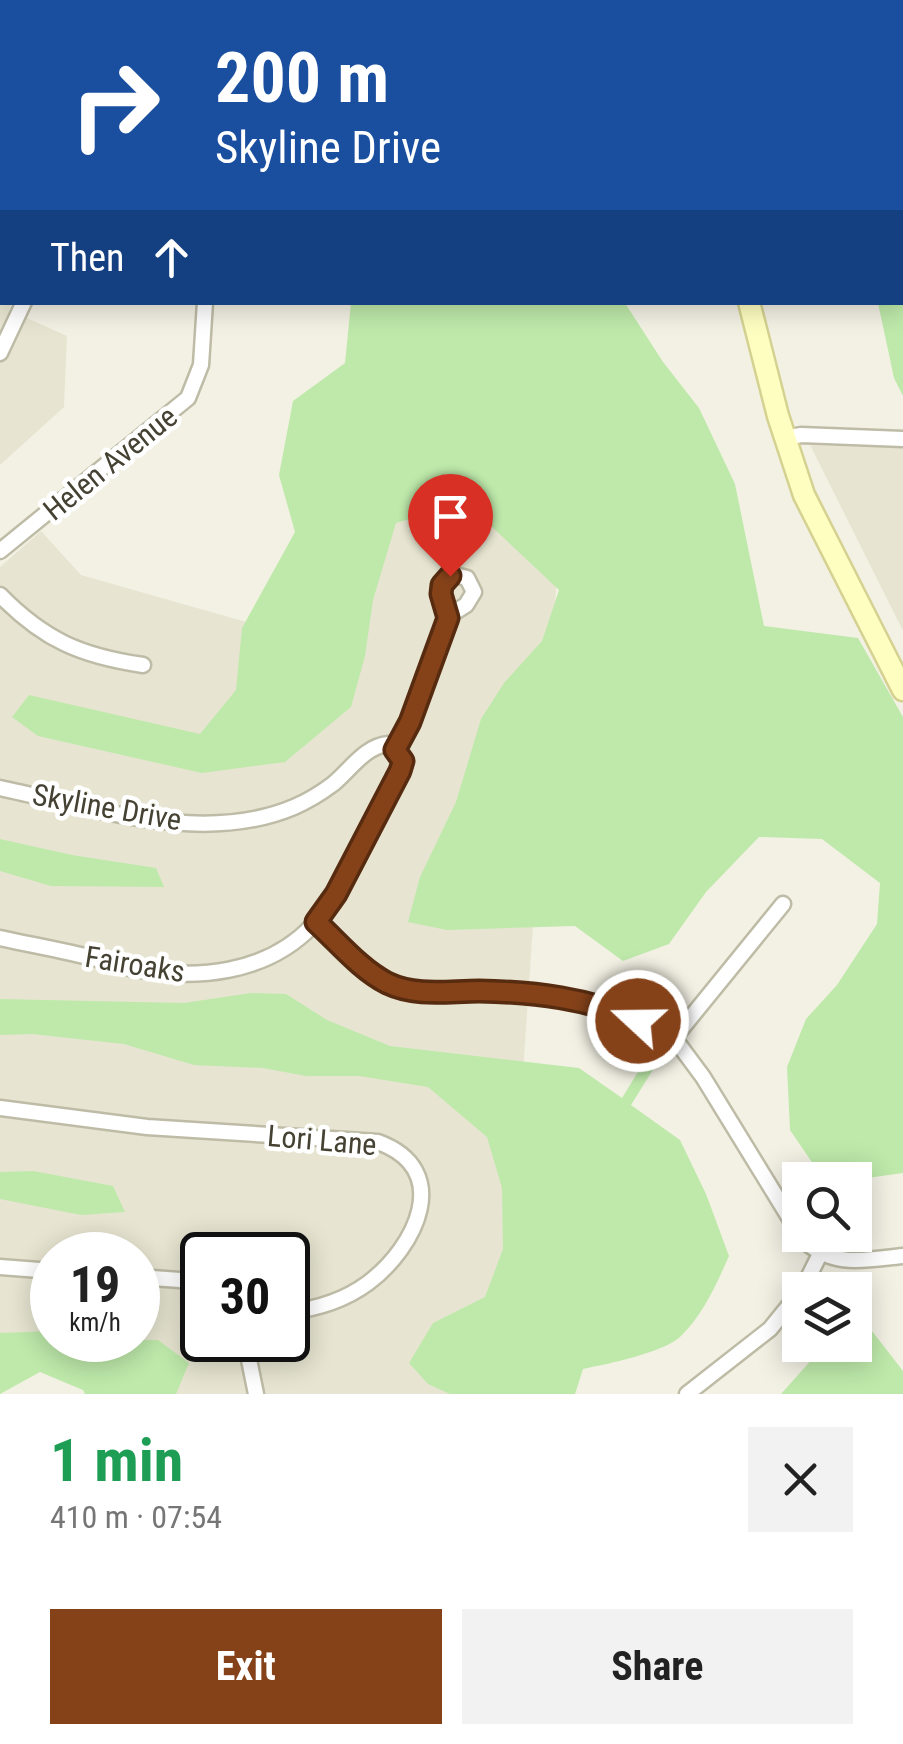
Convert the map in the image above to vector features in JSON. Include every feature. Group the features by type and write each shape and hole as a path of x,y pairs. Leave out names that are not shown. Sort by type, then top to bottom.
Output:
{"street":[{"path":"0,353 23,305"},
{"name":"Helen Avenue","path":"0,551 188,398 201,366 205,305"},
{"path":"750,305 785,438 820,531 903,690"},
{"path":"785,438 801,435 903,439"},
{"path":"0,594 24,620 65,645 105,659 143,665"},
{"path":"448,618 410,722 395,750 403,761 397,781 336,894 316,922 375,976 404,990 511,993 577,1000 614,1010 674,1038 803,1240 820,1254 842,1260 903,1256"},
{"name":"Skyline Drive","path":"0,788 155,820 218,822 291,809 335,782 377,745 388,744 395,750"},
{"path":"674,1038 782,904"},
{"name":"Fairoaks","path":"0,938 130,969 199,974 262,960 299,938 316,922"},
{"name":"Lori Lane","path":"0,1108 147,1127 378,1142 398,1150 414,1166 422,1195 421,1208 406,1242 359,1289 340,1299 310,1306"},
{"path":"811,1272 820,1254"},
{"path":"0,1267 30,1269"},
{"path":"687,1394 770,1329 782,1314"},
{"path":"249,1362 256,1394"}],"shaded area":[{"path":"0,305 11,305 9,310 67,336 64,407 0,465"},
{"path":"567,428 501,1394 167,1394 0,1359 0,567 41,531 81,575 278,631 313,545"},
{"path":"810,445 903,448 903,631"}],"green space":[{"path":"351,305 626,305 699,408 735,484 764,626 858,638 903,717 903,1173 872,1177 872,1162 812,1162 790,1130 787,1067 806,1019 837,985 877,924 880,883 822,839 759,837 706,892 669,944 623,961 575,926 447,930 408,922 420,877 456,802 481,719 504,683 542,641 559,590 490,525 442,509 396,523 373,600 365,656 351,707 285,762 202,773 38,736 12,717 29,695 200,734 236,690 242,628 295,532 279,475 293,401 345,363"},
{"path":"878,305 903,305 903,396 894,378"},
{"path":"0,839 156,868 164,887 51,886 0,871"},
{"path":"251,993 286,994 327,1020 390,1046 579,1068 622,1098 655,1044 664,1052 631,1105 680,1140 729,1256 696,1319 680,1337 661,1348 583,1369 575,1394 450,1394 428,1384 409,1363 433,1323 485,1297 503,1249 502,1188 487,1137 428,1087 359,1076 306,1076 263,1068 194,1065 124,1044 32,1034 0,1035 0,999 184,1003"},
{"path":"33,1171 113,1186 125,1212 81,1215 0,1199 0,1172"},
{"path":"872,1331 903,1371 903,1394 781,1394 810,1362 872,1362"},
{"path":"30,1332 30,1362 160,1362 160,1341 180,1356 180,1362 189,1363 176,1394 85,1394 40,1372 0,1394 0,1333"}],"route":[{"path":"450,576 442,585 441,594 448,618 410,722 395,750 403,761 397,781 336,894 316,922 375,976 404,990 478,991 577,1000 638,1021"}]}
